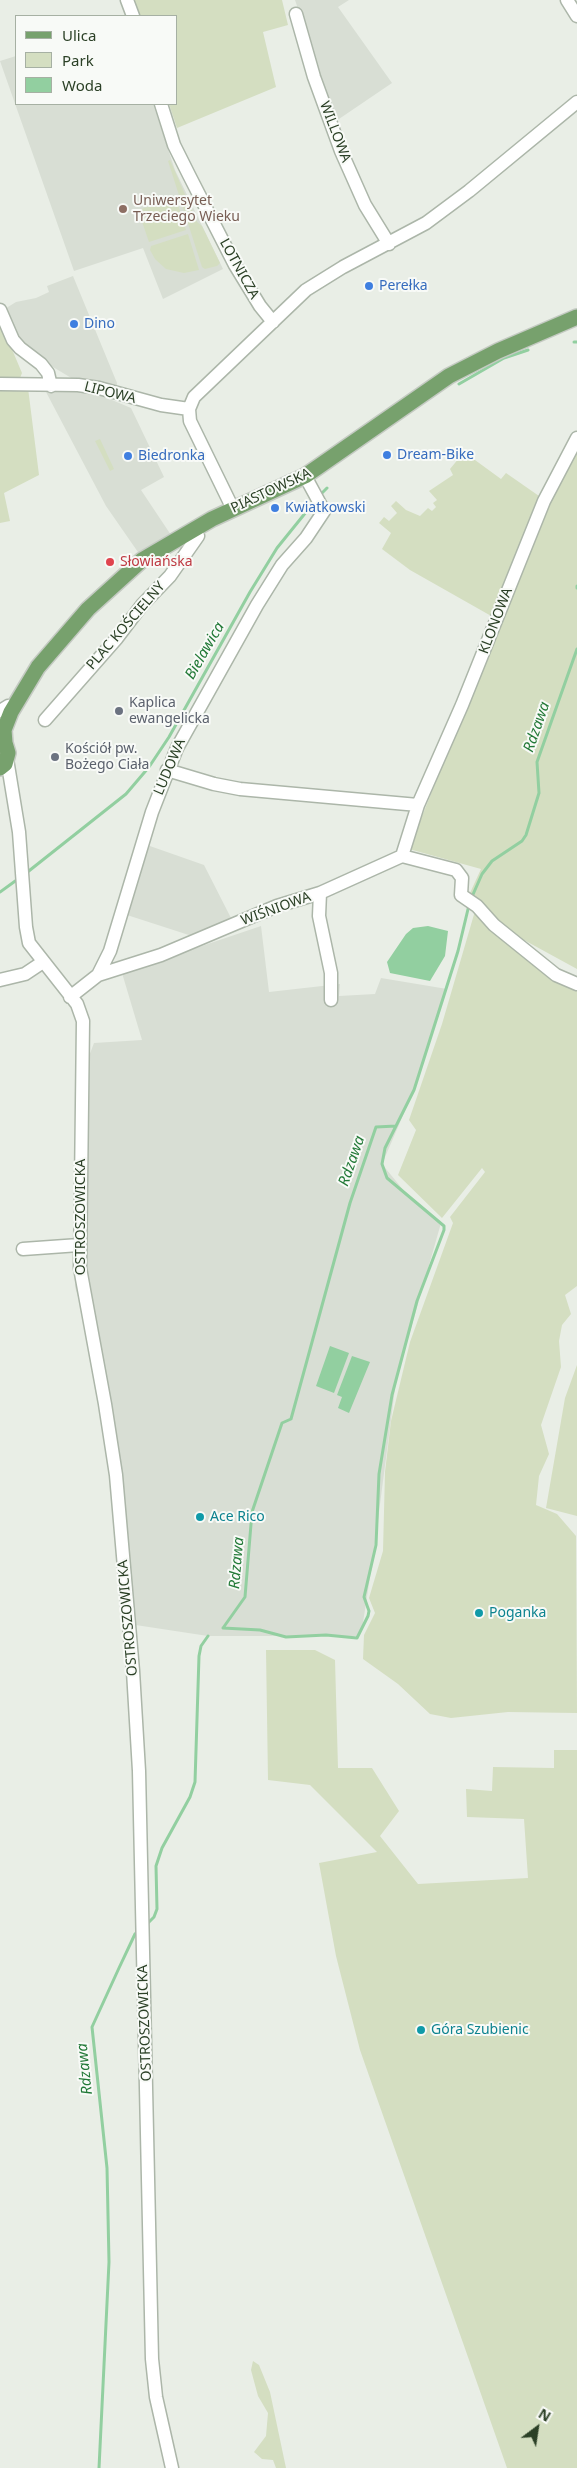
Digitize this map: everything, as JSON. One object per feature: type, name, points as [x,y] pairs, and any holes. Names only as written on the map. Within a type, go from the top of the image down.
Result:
[{"type":"main road","name":"PIASTOWSKA","points":[[3,712],[65,634],[102,595],[142,560],[195,528],[305,476],[449,376],[498,350],[577,317]]},
{"type":"main road","name":"PIASTOWSKA","points":[[4,763],[3,735],[6,724],[22,690]]},
{"type":"street","points":[[127,0],[133,15]]},
{"type":"street","points":[[567,0],[577,16]]},
{"type":"street","name":"WILLOWA","points":[[296,14],[314,77],[341,151],[365,205],[389,244]]},
{"type":"street","points":[[233,509],[190,422],[189,409],[199,392],[306,290],[343,267],[426,223],[469,191],[577,102]]},
{"type":"street","name":"LOTNICZA","points":[[161,105],[174,145],[234,265],[260,306],[273,322]]},
{"type":"street","points":[[0,310],[16,344],[41,364],[48,373],[52,386]]},
{"type":"street","name":"LIPOWA","points":[[0,384],[78,385],[99,388],[136,400],[189,409]]},
{"type":"street","name":"KLONOWA","points":[[402,856],[418,805],[466,697],[544,501],[577,438]]},
{"type":"street","name":"LUDOWA","points":[[98,975],[110,951],[152,812],[167,770],[189,724],[282,565],[306,538],[324,510],[305,476]]},
{"type":"street","name":"PLAC KOŚCIELNY","points":[[45,720],[117,638],[142,605],[170,576],[198,536],[195,528]]},
{"type":"street","name":"OSTROSZOWICKA","points":[[4,763],[11,789],[22,860],[29,943],[81,1012],[84,1043],[79,1245],[81,1285],[105,1404],[116,1475],[134,1686],[139,1771],[152,2359],[156,2397],[172,2468]]},
{"type":"street","points":[[167,770],[240,790],[418,805]]},
{"type":"street","points":[[0,777],[11,789]]},
{"type":"street","points":[[402,856],[456,870],[462,878],[460,891],[494,925],[556,975],[577,984]]},
{"type":"street","name":"WIŚNIOWA","points":[[70,997],[98,975],[136,965],[277,906],[320,892],[402,856]]},
{"type":"street","points":[[320,892],[320,916],[330,966],[331,1000]]},
{"type":"street","points":[[0,980],[26,974],[44,962]]},
{"type":"street","points":[[23,1249],[79,1245]]},
{"type":"shaded area","points":[[295,0],[349,0],[338,7],[392,83],[336,121]]},
{"type":"shaded area","name":"Uniwersytet Trzeciego Wieku","points":[[15,56],[15,104],[0,61]]},
{"type":"shaded area","name":"Uniwersytet Trzeciego Wieku","points":[[16,105],[153,105],[175,170],[223,269],[163,299],[143,248],[74,271]]},
{"type":"shaded area","points":[[73,276],[117,383],[117,389],[73,379],[23,349],[3,310],[16,302],[36,298],[49,292],[47,286]]},
{"type":"shaded area","points":[[76,391],[100,395],[131,408],[164,477],[141,490],[171,535],[140,555],[106,506],[46,392]]},
{"type":"shaded area","points":[[147,845],[204,865],[231,918],[195,937],[127,915]]},
{"type":"shaded area","points":[[261,926],[269,992],[340,984],[339,996],[375,994],[381,978],[447,989],[414,1090],[382,1164],[409,1197],[441,1223],[396,1381],[373,1558],[362,1629],[359,1636],[208,1636],[129,1624],[95,1353],[75,1287],[82,1162],[83,1072],[94,1043],[142,1040],[122,973]]},
{"type":"green space","points":[[133,0],[282,0],[288,25],[263,32],[276,87],[177,128],[169,105],[178,105],[178,15],[139,15]]},
{"type":"green space","points":[[170,160],[197,222],[202,226],[220,263],[217,266],[205,269],[202,267],[168,161]]},
{"type":"green space","points":[[176,198],[186,230],[149,242],[138,210]]},
{"type":"green space","points":[[188,234],[199,270],[184,273],[166,269],[155,259],[150,250],[151,246]]},
{"type":"green space","points":[[0,321],[22,373],[20,378],[0,380]]},
{"type":"green space","points":[[28,388],[39,475],[4,493],[10,521],[0,523],[0,389]]},
{"type":"green space","points":[[577,438],[577,969],[513,934],[484,905],[471,898],[470,893],[481,869],[409,849],[450,746],[446,744]]},
{"type":"green space","points":[[100,439],[114,469],[110,471],[95,441]]},
{"type":"green space","points":[[464,452],[501,479],[506,473],[539,496],[493,617],[410,570],[382,549],[391,533],[379,523],[384,517],[389,521],[397,513],[391,506],[396,501],[406,510],[420,516],[428,508],[432,511],[436,507],[433,503],[437,500],[429,491],[453,475],[450,469]]},
{"type":"green space","points":[[475,911],[577,983],[577,1286],[565,1295],[571,1314],[562,1325],[559,1341],[561,1367],[541,1425],[549,1454],[539,1476],[536,1505],[557,1514],[576,1536],[577,1713],[508,1712],[451,1718],[430,1714],[398,1684],[363,1659],[364,1635],[375,1613],[369,1598],[383,1551],[385,1472],[391,1421],[410,1342],[453,1223],[450,1217],[485,1172],[482,1168],[442,1218],[398,1175],[416,1130],[409,1120],[442,1024]]},
{"type":"green space","points":[[577,1365],[577,1516],[546,1508],[565,1398]]},
{"type":"green space","points":[[266,1650],[315,1650],[335,1660],[338,1768],[372,1768],[399,1811],[380,1836],[418,1884],[528,1878],[524,1819],[467,1817],[466,1789],[492,1791],[493,1767],[554,1768],[554,1750],[577,1750],[577,2468],[507,2468],[360,2050],[336,1956],[319,1863],[377,1852],[310,1785],[268,1780]]},
{"type":"green space","points":[[253,2361],[259,2365],[270,2392],[286,2468],[276,2468],[273,2460],[262,2459],[254,2452],[266,2436],[268,2413],[258,2396],[251,2370]]},
{"type":"water","points":[[428,926],[448,931],[445,956],[430,981],[390,973],[387,962],[406,934],[413,928]]},
{"type":"water","points":[[330,1346],[349,1353],[334,1393],[316,1386]]},
{"type":"water","points":[[352,1356],[370,1362],[349,1413],[338,1408],[342,1397],[337,1395]]},
{"type":"waterway","name":"Bielawica","points":[[459,384],[504,358],[528,350]]},
{"type":"waterway","name":"Bielawica","points":[[319,496],[327,488]]},
{"type":"waterway","name":"Bielawica","points":[[25,874],[126,794],[149,767],[169,737],[250,592],[277,548],[315,501]]},
{"type":"waterway","name":"Rdzawa","points":[[471,899],[482,874],[492,861],[522,841],[526,835],[539,793],[537,762],[577,649]]},
{"type":"waterway","name":"Bielawica","points":[[0,892],[18,879]]},
{"type":"waterway","points":[[223,1628],[260,1630],[286,1637],[326,1635],[357,1638],[368,1616],[369,1611],[364,1597],[376,1545],[379,1474],[392,1395],[417,1301],[444,1230],[444,1226],[387,1178],[382,1164],[385,1148],[414,1090],[458,951],[469,905]]},
{"type":"waterway","name":"Rdzawa","points":[[223,1628],[245,1597],[252,1512],[282,1423],[291,1419],[350,1203],[376,1127],[396,1126]]},
{"type":"waterway","name":"Rdzawa","points":[[145,1926],[154,1917],[157,1909],[156,1866],[162,1848],[190,1797],[195,1782],[199,1656],[201,1646],[208,1636]]},
{"type":"waterway","name":"Rdzawa","points":[[99,2468],[109,2262],[107,2168],[92,2027],[135,1934],[139,1931]]},
{"type":"place","name":"Uniwersytet Trzeciego Wieku","points":[[123,209]]},
{"type":"place","name":"Perełka","points":[[369,286]]},
{"type":"place","name":"Dino","points":[[74,324]]},
{"type":"place","name":"Dream-Bike","points":[[387,455]]},
{"type":"place","name":"Biedronka","points":[[128,456]]},
{"type":"place","name":"Kwiatkowski","points":[[275,508]]},
{"type":"place","name":"Słowiańska","points":[[110,562]]},
{"type":"place","name":"Kaplica ewangelicka","points":[[119,711]]},
{"type":"place","name":"Kościół pw. Bożego Ciała","points":[[55,757]]},
{"type":"place","name":"Ace Rico","points":[[200,1517]]},
{"type":"place","name":"Poganka","points":[[479,1613]]},
{"type":"place","name":"Góra Szubienic","points":[[421,2030]]}]
